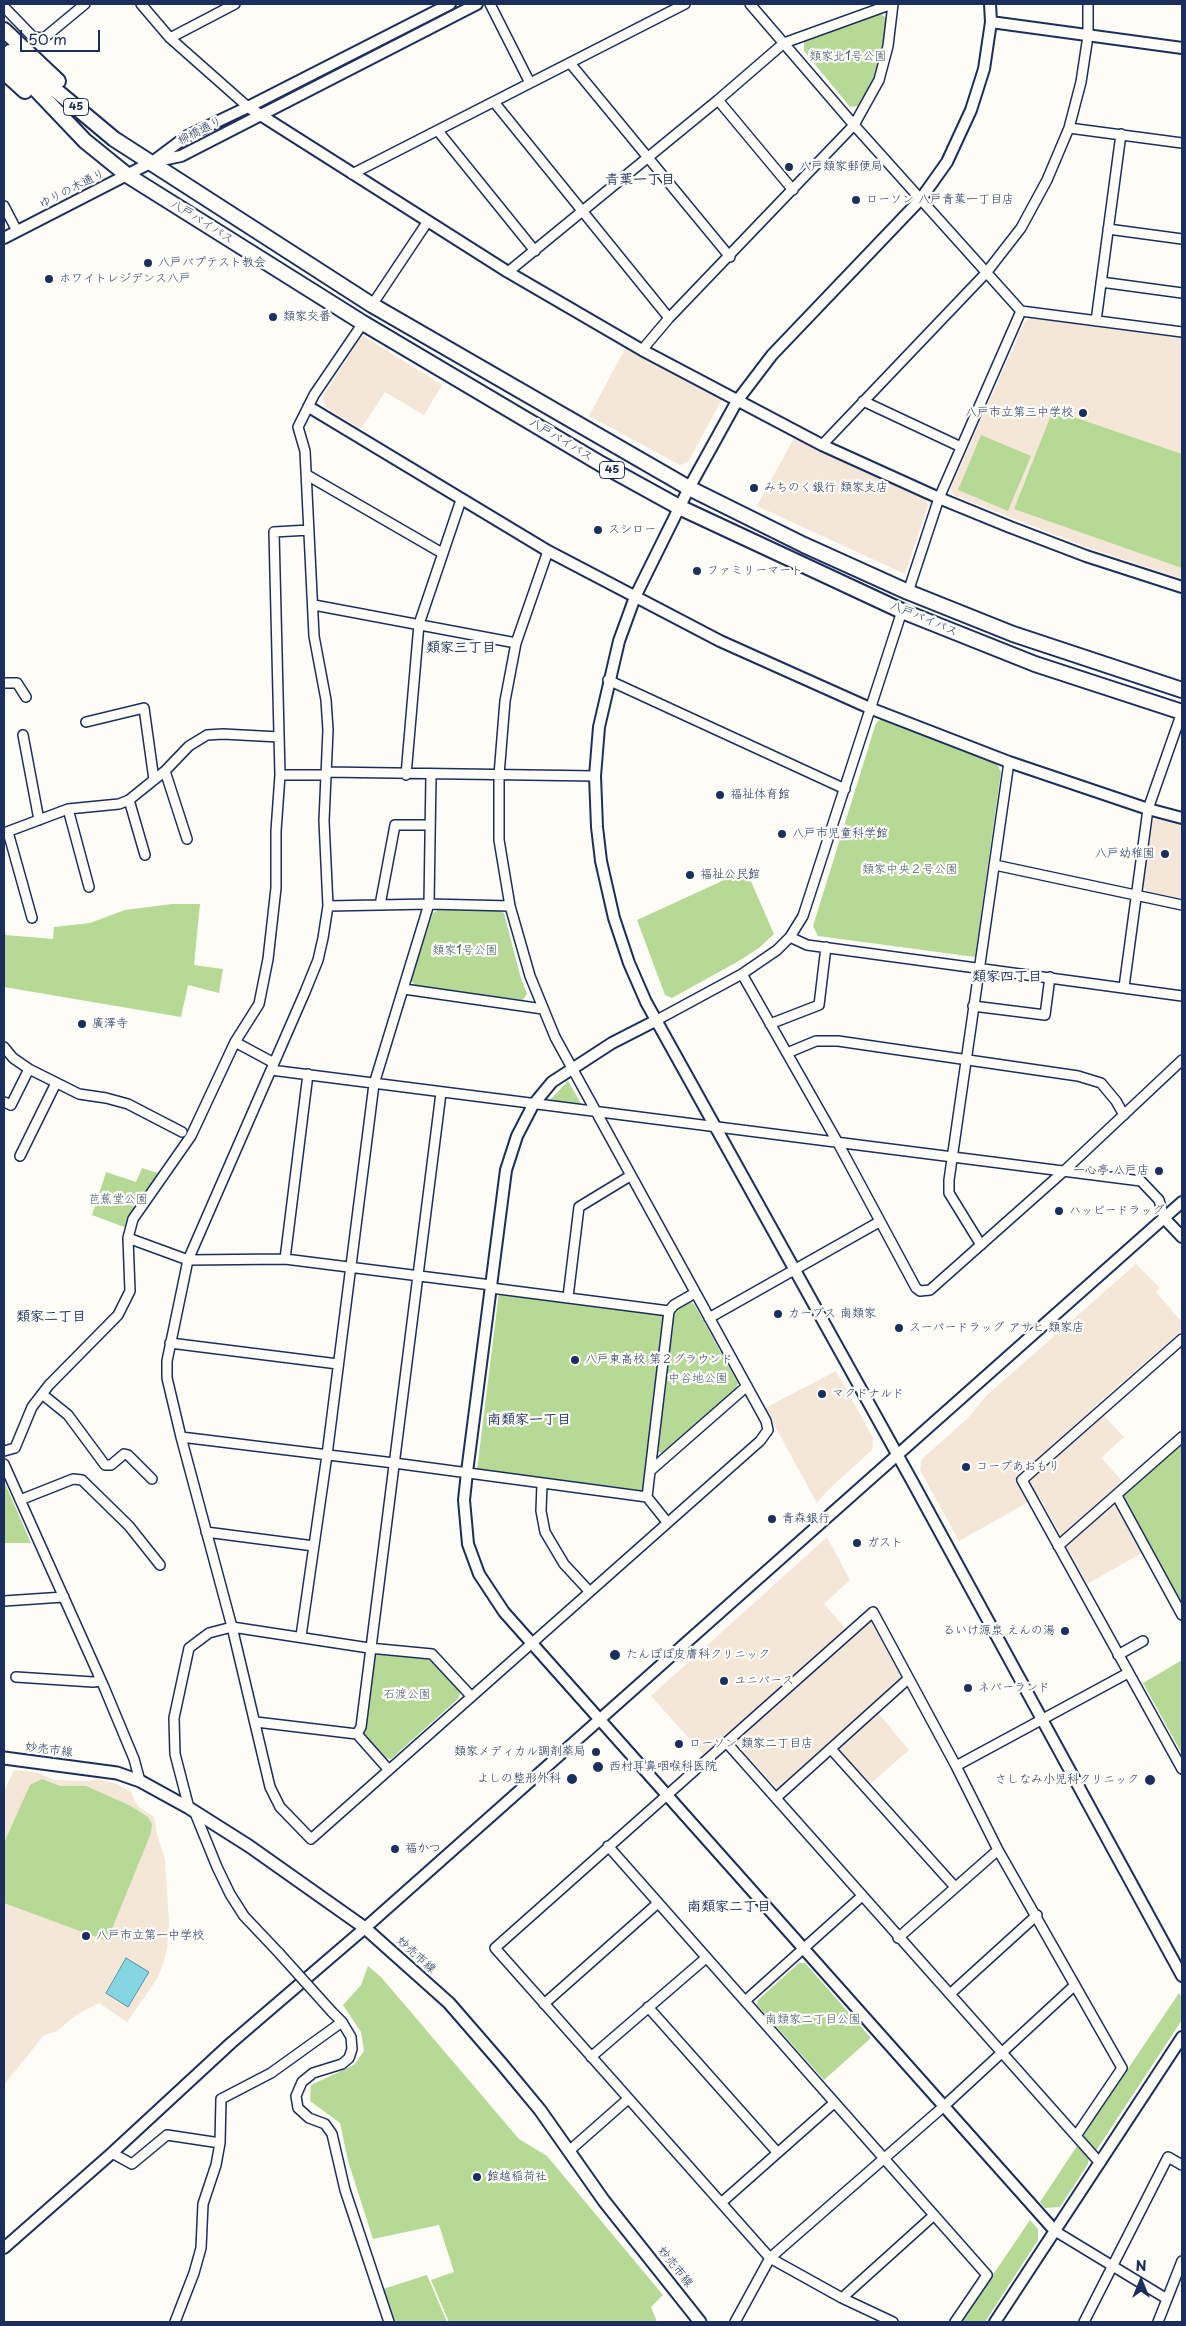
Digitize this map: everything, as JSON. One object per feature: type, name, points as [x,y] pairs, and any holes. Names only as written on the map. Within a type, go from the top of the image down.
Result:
[{"type":"highway","points":[[4,30],[69,90],[152,162]]},
{"type":"highway","name":"八戸バイパス","points":[[4,47],[114,139],[372,305],[689,488],[804,546],[908,592],[1013,634],[1182,690]]},
{"type":"highway","name":"八戸バイパス","points":[[4,56],[85,141],[127,175],[363,323],[601,464],[680,507],[902,611],[1035,664],[1182,712]]},
{"type":"highway","points":[[4,72],[85,141]]},
{"type":"main road","name":"妙売市線","points":[[4,1758],[117,1773],[140,1781],[249,1846],[365,1928],[449,2003],[540,2110],[604,2201],[700,2322]]},
{"type":"street","points":[[4,7],[33,37],[44,38],[85,4]]},
{"type":"street","points":[[140,4],[170,38],[248,108],[508,272],[642,350],[822,445],[939,498],[1086,556],[1182,587]]},
{"type":"street","points":[[170,38],[235,4]]},
{"type":"street","name":"柳橋通り","points":[[152,162],[187,136],[248,108],[450,4]]},
{"type":"street","name":"柳橋通り","points":[[152,162],[180,156],[478,4]]},
{"type":"street","points":[[490,4],[530,83]]},
{"type":"street","points":[[352,174],[685,4]]},
{"type":"street","points":[[750,4],[854,126],[1021,311],[1182,332]]},
{"type":"street","points":[[508,272],[718,100],[784,43],[892,4],[888,46],[879,80],[854,126],[730,257],[669,318],[642,350]]},
{"type":"street","points":[[990,4],[990,22],[984,69],[971,110],[946,162],[920,200],[772,354],[737,401],[689,488],[635,597],[619,641],[608,680],[599,727],[595,776],[601,861],[614,918],[629,963],[646,1002],[1182,1976]]},
{"type":"street","points":[[822,445],[986,273],[1021,228],[1047,180],[1069,128],[1081,82],[1088,36],[1088,4]]},
{"type":"street","points":[[990,22],[1182,48]]},
{"type":"street","points":[[570,63],[730,257]]},
{"type":"street","points":[[718,100],[793,190]]},
{"type":"street","points":[[494,102],[669,318]]},
{"type":"street","points":[[1069,128],[1182,142]]},
{"type":"street","points":[[438,131],[535,251]]},
{"type":"street","points":[[1096,321],[1121,134]]},
{"type":"street","name":"ゆりの木通り","points":[[4,238],[152,162]]},
{"type":"street","points":[[4,206],[17,231]]},
{"type":"street","points":[[372,305],[428,221]]},
{"type":"street","points":[[1108,229],[1182,238]]},
{"type":"street","points":[[1101,282],[1182,293]]},
{"type":"street","points":[[908,592],[939,498],[1021,311]]},
{"type":"street","points":[[363,323],[298,427],[305,451],[307,476],[314,636],[326,700],[328,730],[324,821],[328,906],[318,960],[188,1260],[167,1361],[167,1378],[181,1437],[232,1627],[270,1786],[280,1807],[311,1838],[760,1440],[768,1430],[766,1421],[571,1068],[543,1009],[530,976],[510,906],[499,840],[499,775],[505,701],[516,643],[548,551]]},
{"type":"street","points":[[863,401],[962,446]]},
{"type":"street","points":[[309,407],[548,551],[720,641],[872,709],[1009,762],[1148,809],[1182,818]]},
{"type":"street","points":[[307,476],[442,553]]},
{"type":"street","points":[[406,774],[419,624],[461,500]]},
{"type":"street","points":[[4,1451],[15,1448],[32,1407],[42,1394],[118,1315],[130,1291],[128,1238],[133,1218],[191,1136],[234,1042],[259,1004],[268,959],[276,888],[276,831],[280,775],[278,632],[274,532],[309,530]]},
{"type":"street","points":[[314,605],[516,643]]},
{"type":"street","points":[[902,611],[872,709],[803,916],[790,937],[777,950],[742,974],[571,1068],[552,1082],[533,1105],[517,1136],[506,1170],[467,1472],[464,1500],[465,1525],[468,1544],[478,1574],[504,1612],[533,1642],[804,1948],[942,2107],[1055,2231],[1167,2300]]},
{"type":"street","points":[[608,680],[846,789]]},
{"type":"street","points":[[4,683],[17,683],[26,698]]},
{"type":"street","points":[[86,722],[144,708],[154,780]]},
{"type":"street","points":[[1124,987],[1148,809],[1182,712]]},
{"type":"street","points":[[23,735],[39,820]]},
{"type":"street","points":[[32,918],[6,833],[68,809],[119,804],[129,800],[165,771],[189,746],[206,735],[279,737]]},
{"type":"street","points":[[981,1245],[949,1193],[965,1059],[1009,762]]},
{"type":"street","points":[[165,771],[187,839]]},
{"type":"street","points":[[280,775],[595,776]]},
{"type":"street","points":[[301,1636],[327,1455],[374,1084],[429,904],[431,775]]},
{"type":"street","points":[[129,800],[145,855]]},
{"type":"street","points":[[68,809],[89,887]]},
{"type":"street","points":[[380,905],[395,825],[430,825]]},
{"type":"street","points":[[995,865],[1182,905]]},
{"type":"street","points":[[328,906],[429,904],[510,906]]},
{"type":"street","points":[[790,937],[806,945],[1182,996]]},
{"type":"street","points":[[770,1024],[819,1005],[826,947]]},
{"type":"street","points":[[742,974],[838,1143],[916,1288],[920,1291],[930,1290],[1064,1171],[1182,1060]]},
{"type":"street","points":[[973,1006],[1045,1015],[1050,978]]},
{"type":"street","points":[[404,990],[543,1009]]},
{"type":"street","points":[[787,1053],[816,1041],[838,1041],[1078,1076],[1101,1084],[1116,1101],[1124,1115]]},
{"type":"street","points":[[234,1042],[273,1067],[308,1074],[533,1105],[1141,1181],[1159,1200],[1164,1218],[1182,1237]]},
{"type":"street","points":[[4,1047],[13,1058],[29,1069],[79,1094],[128,1104],[182,1132]]},
{"type":"street","points":[[4,1102],[12,1105],[29,1069]]},
{"type":"street","points":[[285,1259],[308,1074]]},
{"type":"street","points":[[20,1156],[56,1083]]},
{"type":"street","points":[[357,1734],[360,1727],[441,1093]]},
{"type":"street","points":[[568,1297],[580,1206],[630,1176]]},
{"type":"street","points":[[4,2248],[112,2153],[231,2043],[365,1928],[1182,1202]]},
{"type":"street","points":[[709,1318],[879,1222]]},
{"type":"street","points":[[128,1238],[188,1260],[285,1259],[669,1311]]},
{"type":"street","points":[[647,1497],[669,1311],[674,1305],[695,1293]]},
{"type":"street","points":[[1182,1339],[1022,1480],[1182,1769]]},
{"type":"street","points":[[170,1343],[338,1364]]},
{"type":"street","points":[[650,1471],[746,1386]]},
{"type":"street","points":[[42,1394],[68,1415],[105,1465],[110,1465],[124,1454],[128,1455],[152,1479]]},
{"type":"street","points":[[181,1437],[467,1472],[542,1484],[647,1497],[667,1522]]},
{"type":"street","points":[[1058,1546],[1182,1437]]},
{"type":"street","points":[[4,1464],[101,1681],[134,1759],[140,1781]]},
{"type":"street","points":[[20,1500],[78,1478],[129,1526],[160,1565]]},
{"type":"street","points":[[542,1484],[541,1511],[545,1532],[564,1564],[589,1591]]},
{"type":"street","points":[[1117,1496],[1182,1615]]},
{"type":"street","points":[[206,1532],[314,1546]]},
{"type":"street","points":[[4,1601],[64,1598]]},
{"type":"street","points":[[893,2322],[842,2298],[770,2258],[495,1948],[873,1612],[956,1766],[998,1850],[1037,1915],[1122,2068],[1076,2136]]},
{"type":"street","points":[[389,2322],[345,2190],[332,2134],[325,2124],[309,2118],[298,2108],[296,2096],[302,2082],[313,2073],[342,2064],[349,2058],[352,2049],[351,2037],[342,2022],[244,1916],[230,1894],[192,1811],[175,1754],[174,1718],[189,1648],[209,1634],[232,1627],[301,1636],[369,1648],[432,1654],[471,1696]]},
{"type":"street","points":[[1118,1655],[1143,1641]]},
{"type":"street","points":[[956,1766],[1128,1673]]},
{"type":"street","points":[[16,1677],[101,1681]]},
{"type":"street","points":[[776,1797],[832,1749],[908,1679]]},
{"type":"street","points":[[256,1722],[357,1734],[388,1769]]},
{"type":"street","points":[[726,1742],[898,1938],[1100,2163]]},
{"type":"street","points":[[832,1749],[955,1887]]},
{"type":"street","points":[[608,1846],[987,2275],[955,2322]]},
{"type":"street","points":[[898,1938],[998,1850]]},
{"type":"street","points":[[745,2002],[862,1896]]},
{"type":"street","points":[[544,2004],[658,1903]]},
{"type":"street","points":[[950,1994],[1037,1915]]},
{"type":"street","points":[[591,2057],[706,1958]]},
{"type":"street","points":[[735,2322],[770,2258],[942,2107],[1075,1985]]},
{"type":"street","points":[[648,2008],[777,2152]]},
{"type":"street","points":[[175,2322],[194,2273],[201,2248],[203,2204],[216,2166],[220,2143],[221,2099],[271,2073],[342,2022]]},
{"type":"street","points":[[995,2322],[1182,2037]]},
{"type":"street","points":[[569,2151],[628,2099]]},
{"type":"street","points":[[721,2203],[834,2103]]},
{"type":"street","points":[[112,2153],[132,2164],[167,2135],[220,2143]]},
{"type":"street","points":[[1084,2322],[1168,2157],[1182,2165]]},
{"type":"street","points":[[842,2298],[933,2216]]},
{"type":"street","points":[[1158,2322],[1182,2260]]},
{"type":"shaded area","name":"八戸市立第三中学校","points":[[1030,318],[1182,338],[1182,579],[1089,548],[953,495],[951,487],[1024,323]]},
{"type":"shaded area","points":[[362,335],[442,385],[424,415],[385,392],[361,429],[325,407],[323,396]]},
{"type":"shaded area","points":[[625,349],[722,399],[688,462],[680,465],[589,416]]},
{"type":"shaded area","points":[[794,438],[926,499],[928,506],[905,574],[757,506]]},
{"type":"shaded area","name":"八戸幼稚園","points":[[1160,817],[1182,823],[1182,899],[1148,892],[1142,885],[1152,820]]},
{"type":"shaded area","points":[[1136,1264],[1160,1288],[1156,1292],[1182,1322],[1182,1330],[1095,1406],[1124,1437],[1101,1458],[1124,1483],[1111,1495],[1144,1552],[1087,1584],[1039,1496],[959,1541],[920,1470],[922,1459],[968,1418],[986,1396]]},
{"type":"shaded area","points":[[836,1371],[873,1438],[872,1450],[826,1492],[817,1503],[765,1408]]},
{"type":"shaded area","points":[[827,1537],[850,1580],[824,1604],[853,1637],[871,1621],[903,1681],[873,1707],[909,1750],[870,1784],[832,1743],[778,1790],[727,1733],[703,1754],[651,1696]]},
{"type":"shaded area","name":"八戸市立第一中学校","points":[[14,1770],[39,1773],[54,1780],[88,1781],[98,1779],[117,1784],[132,1793],[139,1807],[154,1817],[165,1860],[169,1922],[167,1949],[157,1979],[127,2022],[99,2003],[76,2015],[57,2031],[44,2035],[4,2085],[4,1792]]},
{"type":"green space","name":"類家北1号公園","points":[[880,13],[887,19],[881,52],[873,80],[859,106],[850,107],[804,51],[804,42]]},
{"type":"green space","points":[[1053,410],[1182,454],[1182,568],[1014,509]]},
{"type":"green space","points":[[981,435],[1031,456],[1008,511],[958,490]]},
{"type":"green space","name":"類家中央２号公園","points":[[882,718],[997,764],[1001,772],[975,957],[818,936],[813,926],[876,723]]},
{"type":"green space","points":[[746,870],[774,934],[759,948],[737,962],[672,998],[665,995],[637,920]]},
{"type":"green space","points":[[172,904],[200,904],[194,965],[223,969],[219,993],[188,985],[181,1017],[4,987],[4,928],[6,935],[53,939],[54,927],[90,923],[125,910]]},
{"type":"green space","name":"類家1号公園","points":[[438,910],[499,910],[504,913],[520,975],[527,994],[523,1000],[416,987],[411,980],[433,913]]},
{"type":"green space","points":[[568,1081],[582,1105],[549,1101]]},
{"type":"green space","name":"芭蕉堂公園","points":[[142,1168],[161,1174],[127,1228],[92,1215],[106,1172],[136,1182]]},
{"type":"green space","name":"八戸東高校 第２グラウンド","points":[[499,1292],[665,1315],[643,1492],[477,1470]]},
{"type":"green space","name":"中谷地公園","points":[[690,1302],[694,1304],[738,1383],[736,1389],[662,1453],[656,1451],[674,1313],[676,1309]]},
{"type":"green space","points":[[1182,1442],[1182,1605],[1124,1499],[1124,1494]]},
{"type":"green space","points":[[4,1481],[31,1543],[4,1543]]},
{"type":"green space","name":"石渡公園","points":[[376,1654],[429,1659],[460,1692],[459,1698],[391,1759],[385,1758],[364,1734],[372,1658]]},
{"type":"green space","points":[[1182,1660],[1182,1754],[1143,1683]]},
{"type":"green space","points":[[42,1779],[60,1786],[86,1786],[129,1805],[148,1817],[152,1824],[151,1833],[107,1941],[4,1903],[4,1843],[30,1785]]},
{"type":"green space","name":"南類家二丁目公園","points":[[799,1963],[805,1963],[871,2038],[824,2080],[757,2005],[758,2000]]},
{"type":"green space","points":[[368,1966],[381,1977],[519,2139],[547,2156],[663,2295],[651,2307],[657,2322],[449,2322],[431,2280],[454,2272],[439,2225],[373,2239],[348,2161],[340,2123],[310,2101],[311,2085],[354,2065],[364,2051],[361,2032],[343,2005],[361,1985]]},
{"type":"green space","points":[[1179,1993],[1182,1998],[1182,2020],[1096,2151],[1084,2138],[1084,2134]]},
{"type":"green space","points":[[1077,2146],[1089,2158],[1088,2164],[1060,2207],[1045,2208],[1040,2202]]},
{"type":"green space","points":[[1030,2220],[1038,2229],[1038,2240],[985,2322],[961,2322]]},
{"type":"green space","points":[[427,2275],[447,2322],[393,2322],[383,2289]]},
{"type":"water","points":[[126,1958],[149,1972],[128,2007],[106,1993]]},
{"type":"place","name":"八戸類家郵便局","points":[[789,167]]},
{"type":"place","name":"ローソン 八戸青葉一丁目店","points":[[856,200]]},
{"type":"place","name":"八戸バプテスト教会","points":[[148,263]]},
{"type":"place","name":"ホワイトレジデンス八戸","points":[[49,279]]},
{"type":"place","name":"類家交番","points":[[273,317]]},
{"type":"place","name":"八戸市立第三中学校","points":[[1083,413]]},
{"type":"place","name":"みちのく銀行 類家支店","points":[[754,488]]},
{"type":"place","name":"スシロー","points":[[598,530]]},
{"type":"place","name":"ファミリーマート","points":[[697,571]]},
{"type":"place","name":"福祉体育館","points":[[720,795]]},
{"type":"place","name":"八戸市児童科学館","points":[[782,834]]},
{"type":"place","name":"八戸幼稚園","points":[[1165,854]]},
{"type":"place","name":"福祉公民館","points":[[690,875]]},
{"type":"place","name":"廣澤寺","points":[[82,1024]]},
{"type":"place","name":"一心亭 八戸店","points":[[1159,1171]]},
{"type":"place","name":"ハッピードラッグ","points":[[1059,1211]]},
{"type":"place","name":"カーブス 南類家","points":[[778,1314]]},
{"type":"place","name":"スーパードラッグ アサヒ 類家店","points":[[899,1328]]},
{"type":"place","name":"八戸東高校 第２グラウンド","points":[[575,1360]]},
{"type":"place","name":"マクドナルド","points":[[822,1394]]},
{"type":"place","name":"コープあおもり","points":[[966,1467]]},
{"type":"place","name":"青森銀行","points":[[772,1519]]},
{"type":"place","name":"ガスト","points":[[857,1543]]},
{"type":"place","name":"るいけ源泉 えんの湯","points":[[1065,1631]]},
{"type":"place","name":"たんぽぽ皮膚科クリニック","points":[[615,1655]]},
{"type":"place","name":"ユニバース","points":[[724,1681]]},
{"type":"place","name":"ネバーランド","points":[[968,1688]]},
{"type":"place","name":"ローソン 類家二丁目店","points":[[679,1744]]},
{"type":"place","name":"類家メディカル調剤薬局","points":[[596,1752]]},
{"type":"place","name":"西村耳鼻咽喉科医院","points":[[598,1767]]},
{"type":"place","name":"よしの整形外科","points":[[572,1779]]},
{"type":"place","name":"さしなみ小児科クリニック","points":[[1150,1780]]},
{"type":"place","name":"福かつ","points":[[395,1849]]},
{"type":"place","name":"八戸市立第一中学校","points":[[86,1936]]},
{"type":"place","name":"館越稲荷社","points":[[477,2177]]},
{"type":"district","name":"青葉一丁目","points":[[640,180]]},
{"type":"district","name":"類家三丁目","points":[[461,648]]},
{"type":"district","name":"類家四丁目","points":[[1007,977]]},
{"type":"district","name":"類家二丁目","points":[[51,1317]]},
{"type":"district","name":"南類家一丁目","points":[[529,1420]]},
{"type":"district","name":"南類家二丁目","points":[[729,1907]]}]
